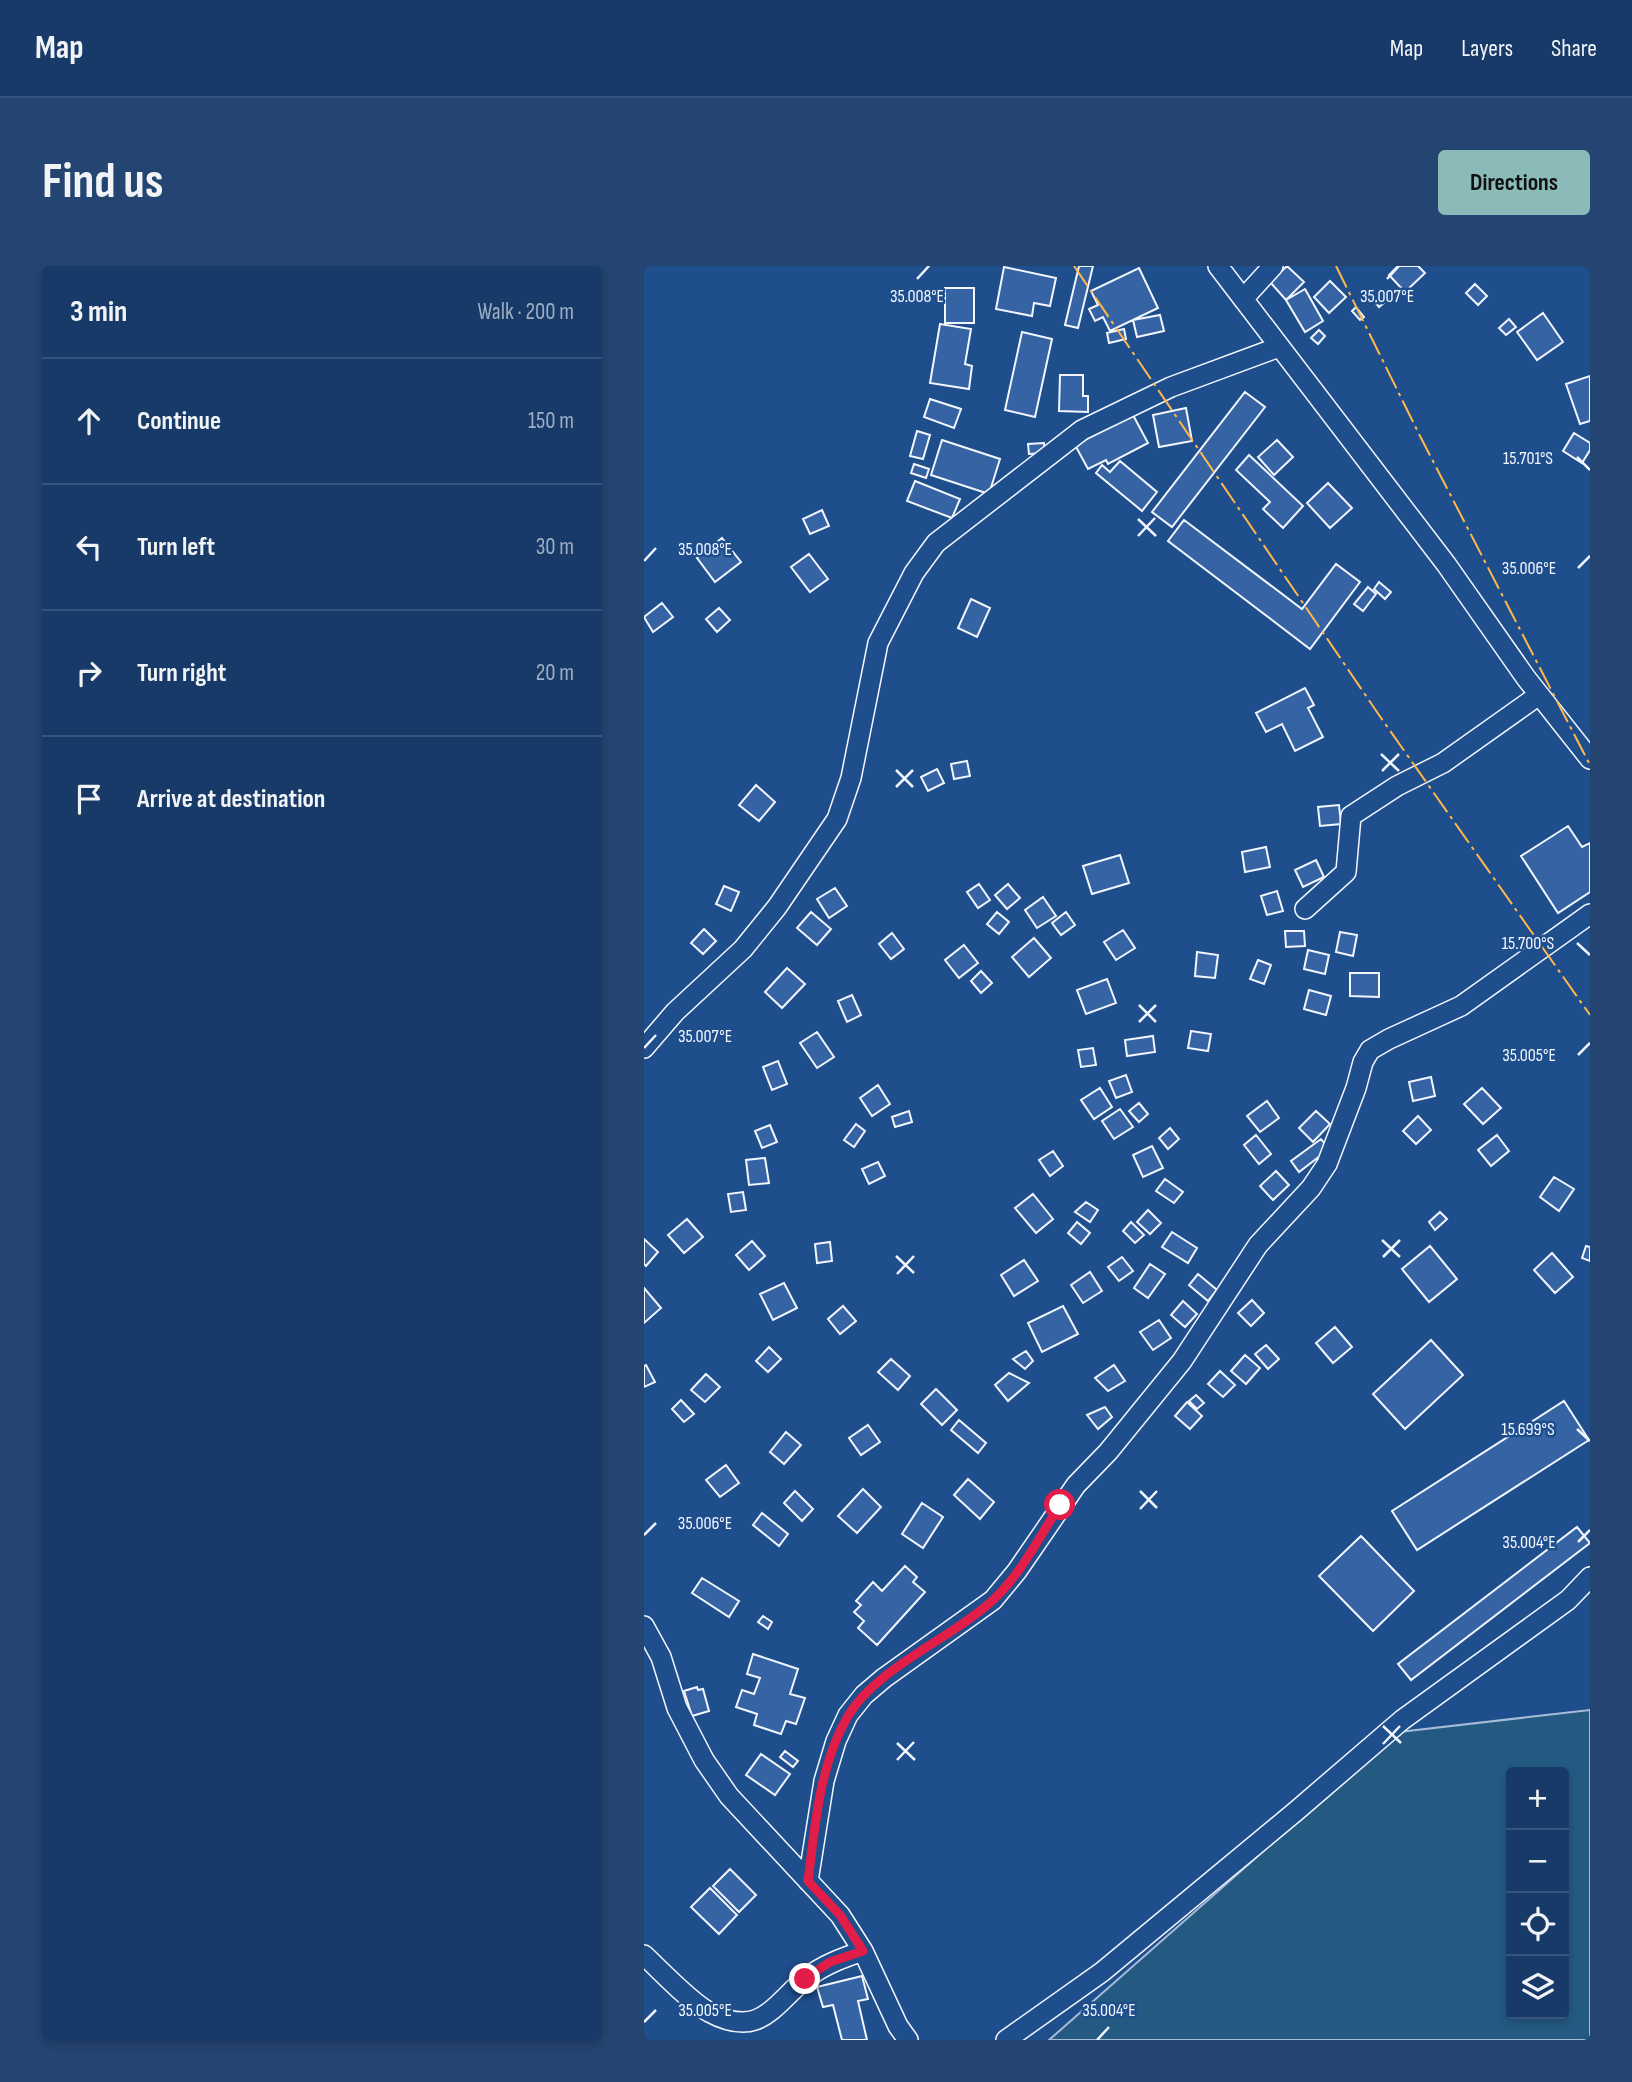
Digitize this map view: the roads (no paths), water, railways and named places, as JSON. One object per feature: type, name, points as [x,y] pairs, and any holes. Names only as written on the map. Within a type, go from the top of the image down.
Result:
[{"type":"street","points":[[1217,266],[1446,565],[1539,695],[1590,759]]},
{"type":"street","points":[[1243,299],[1273,266]]},
{"type":"street","points":[[644,1048],[675,1012],[751,939],[777,908],[837,819],[851,778],[878,642],[914,573],[936,543],[1082,429],[1171,387],[1279,347]]},
{"type":"street","points":[[1305,909],[1346,872],[1350,816],[1397,786],[1443,763],[1539,695]]},
{"type":"street","points":[[808,1881],[824,1781],[836,1741],[848,1715],[864,1695],[884,1678],[993,1600],[1017,1571],[1076,1485],[1108,1452],[1182,1361],[1258,1245],[1311,1188],[1326,1164],[1356,1088],[1363,1062],[1370,1050],[1461,1006],[1590,914]]},
{"type":"street","points":[[1006,2040],[1102,1972],[1402,1720],[1568,1600],[1590,1577]]},
{"type":"street","points":[[644,1626],[661,1657],[677,1708],[704,1760],[729,1796],[840,1915],[863,1951],[898,2026],[908,2040]]},
{"type":"street","points":[[644,1955],[708,2012],[731,2020],[752,2021],[773,2011],[805,1979],[830,1962],[863,1951]]}]
